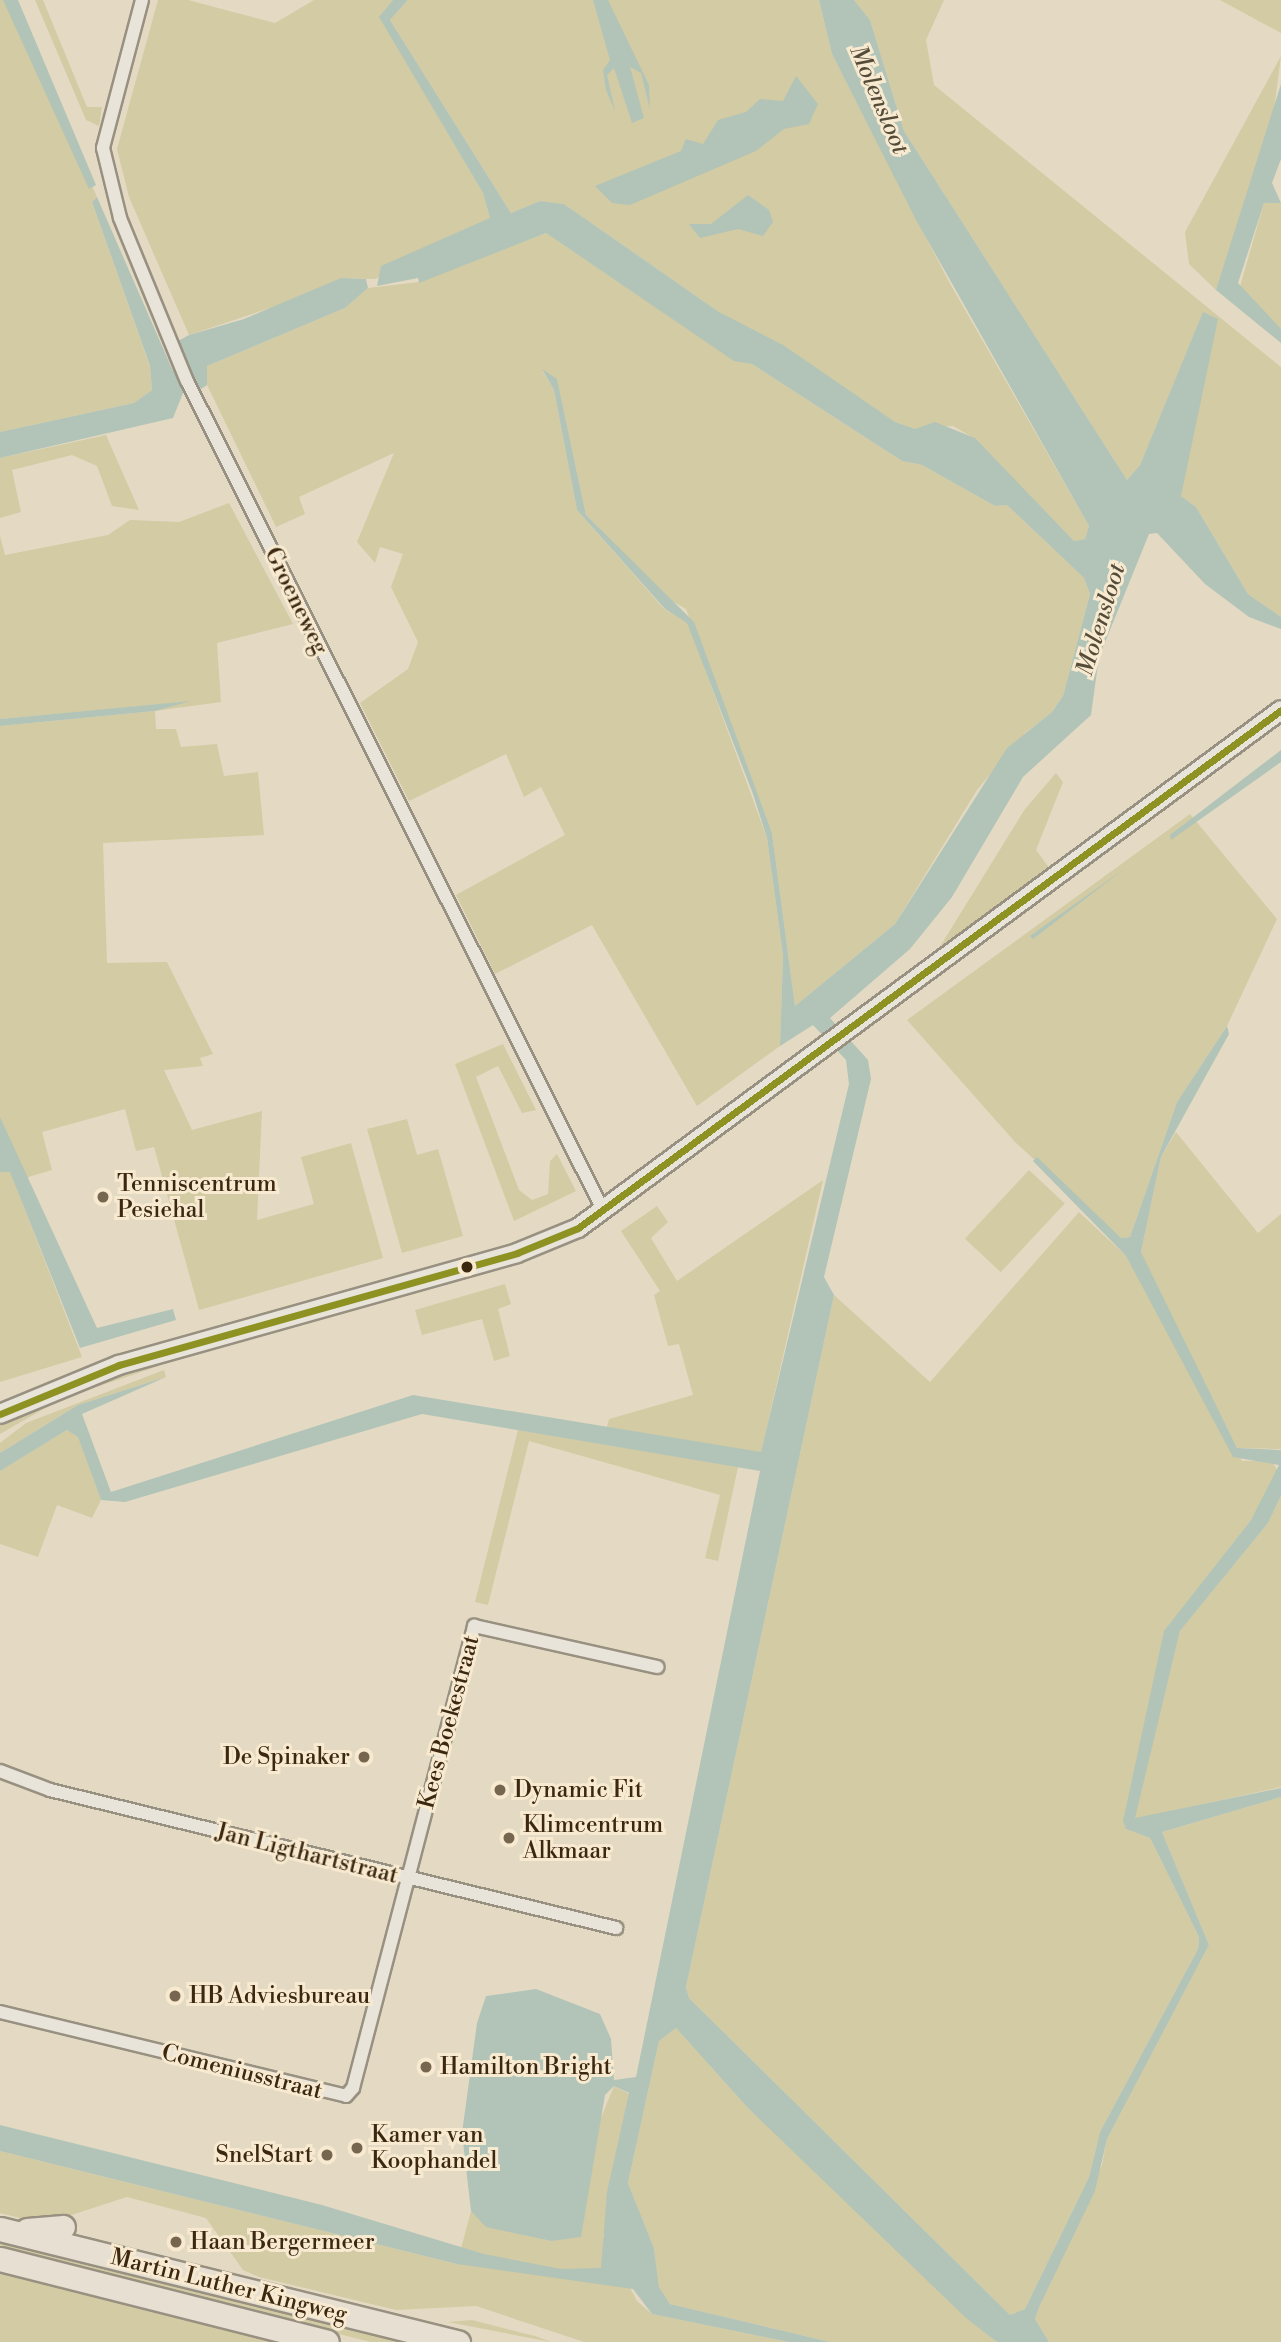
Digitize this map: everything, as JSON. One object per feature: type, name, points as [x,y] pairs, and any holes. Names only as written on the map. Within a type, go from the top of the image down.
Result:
[{"type":"highway","points":[[5,2230],[63,2227]]},
{"type":"highway","name":"Martin Luther Kingweg","points":[[5,2230],[458,2342]]},
{"type":"highway","name":"Martin Luther Kingweg","points":[[0,2259],[327,2342]]},
{"type":"highway","points":[[232,2272],[279,2299]]},
{"type":"main road","points":[[0,1414],[144,1357],[531,1249],[604,1212],[1281,710]]},
{"type":"street","name":"Groeneweg","points":[[142,0],[107,123],[103,163],[179,364],[604,1212]]},
{"type":"street","name":"Kees Boekestraat","points":[[407,1880],[474,1626],[657,1667]]},
{"type":"street","name":"Jan Ligthartstraat","points":[[1,1774],[407,1880],[616,1928]]},
{"type":"street","name":"Comeniusstraat","points":[[0,2012],[345,2096],[353,2088],[407,1880]]},
{"type":"shaded area","points":[[0,0],[9,0],[97,197],[92,202],[150,367],[152,390],[134,403],[0,432]]},
{"type":"shaded area","points":[[35,0],[43,0],[87,107],[102,107],[99,126],[86,120]]},
{"type":"shaded area","points":[[158,0],[188,0],[275,23],[314,0],[393,0],[380,17],[483,193],[490,218],[375,279],[341,278],[306,296],[189,335],[129,197],[117,149]]},
{"type":"shaded area","points":[[408,0],[819,0],[832,54],[948,280],[1089,526],[1085,539],[1074,541],[974,438],[953,426],[914,429],[895,422],[719,312],[564,204],[540,201],[511,213],[390,20]]},
{"type":"shaded area","points":[[854,0],[944,0],[926,40],[934,85],[1281,367],[1281,617],[1248,594],[1196,507],[1181,496],[1203,313],[1140,465],[1127,480],[904,131],[870,20]]},
{"type":"shaded area","points":[[1220,0],[1281,0],[1281,33]]},
{"type":"shaded area","points":[[1281,56],[1271,132],[1216,290],[1189,264],[1185,232]]},
{"type":"shaded area","points":[[1264,203],[1281,203],[1281,329],[1239,290]]},
{"type":"shaded area","points":[[546,233],[734,360],[752,364],[902,461],[922,465],[995,506],[1007,505],[1084,578],[1090,594],[1063,696],[1052,712],[1025,733],[977,790],[895,924],[795,1006],[772,833],[686,609],[663,596],[586,515],[557,380],[542,370],[554,390],[577,510],[664,609],[688,623],[767,838],[783,955],[780,1046],[697,1106],[592,925],[495,974],[456,895],[565,835],[541,787],[524,797],[506,754],[409,801],[360,703],[408,669],[418,642],[391,587],[403,554],[380,547],[375,563],[357,542],[394,453],[299,497],[305,514],[276,527],[207,385],[207,366],[345,308],[368,288],[419,282]]},
{"type":"shaded area","points":[[106,435],[139,510],[112,506],[97,466],[72,455],[12,470],[21,512],[0,518],[0,458]]},
{"type":"shaded area","points":[[229,503],[293,624],[217,643],[221,702],[155,711],[185,702],[0,719],[0,536],[5,555],[108,535],[130,520],[179,522]]},
{"type":"shaded area","points":[[155,711],[156,729],[176,729],[181,747],[217,744],[224,776],[258,772],[264,835],[103,843],[107,963],[167,962],[213,1054],[200,1058],[203,1066],[164,1070],[192,1130],[262,1111],[257,1220],[314,1204],[301,1157],[351,1143],[383,1258],[199,1310],[154,1147],[136,1151],[125,1109],[42,1132],[52,1170],[25,1178],[0,1117],[0,726]]},
{"type":"shaded area","points":[[1056,773],[1063,782],[1036,850],[1050,869],[936,953],[1025,809]]},
{"type":"shaded area","points":[[1190,814],[1277,919],[1227,1026],[1177,1102],[1130,1237],[1121,1238],[1015,1142],[907,1020]]},
{"type":"shaded area","points":[[503,1044],[536,1110],[522,1113],[498,1066],[476,1077],[519,1190],[532,1200],[548,1194],[550,1161],[557,1154],[576,1191],[514,1221],[455,1064]]},
{"type":"shaded area","points":[[407,1119],[417,1155],[438,1149],[463,1236],[402,1253],[367,1129]]},
{"type":"shaded area","points":[[1176,1132],[1258,1233],[1281,1214],[1281,1449],[1237,1448],[1141,1252],[1161,1157]]},
{"type":"shaded area","points":[[1029,1170],[1065,1203],[1001,1272],[965,1239]]},
{"type":"shaded area","points":[[10,1171],[82,1357],[0,1382],[0,1172]]},
{"type":"shaded area","points":[[823,1180],[761,1453],[607,1427],[609,1419],[693,1395],[679,1344],[668,1346],[654,1295],[660,1291],[621,1231],[657,1206],[668,1222],[651,1238],[677,1281]]},
{"type":"shaded area","points":[[1079,1212],[1126,1256],[1242,1461],[1271,1460],[1279,1473],[1251,1520],[1164,1632],[1126,1829],[1150,1838],[1199,1937],[1198,1949],[1100,2132],[1089,2177],[1025,2309],[1010,2315],[689,1998],[686,1987],[834,1295],[930,1382]]},
{"type":"shaded area","points":[[505,1284],[511,1304],[498,1309],[510,1356],[494,1361],[482,1319],[422,1335],[415,1310]]},
{"type":"shaded area","points":[[155,1363],[159,1366],[61,1399],[0,1434],[0,1426],[15,1417],[79,1387]]},
{"type":"shaded area","points":[[164,1370],[166,1377],[78,1405],[0,1453],[0,1443],[26,1423]]},
{"type":"shaded area","points":[[67,1430],[78,1436],[101,1500],[92,1518],[57,1505],[38,1557],[0,1544],[0,1471]]},
{"type":"shaded area","points":[[518,1430],[738,1467],[718,1561],[705,1558],[720,1495],[529,1441],[488,1605],[475,1602]]},
{"type":"shaded area","points":[[1281,1496],[1281,1787],[1134,1819],[1180,1631],[1268,1523]]},
{"type":"shaded area","points":[[1281,1797],[1281,2342],[1049,2342],[1035,2319],[1040,2305],[1102,2165],[1107,2139],[1209,1945],[1162,1832]]},
{"type":"shaded area","points":[[676,2028],[747,2107],[997,2342],[830,2342],[670,2304],[659,2287],[654,2248],[628,2183],[659,2041]]},
{"type":"shaded area","points":[[614,2086],[629,2094],[603,2237],[637,2301],[652,2314],[789,2342],[584,2342],[476,2306],[396,2310],[259,2277],[243,2270],[206,2218],[127,2197],[62,2218],[32,2221],[0,2213],[0,2151],[457,2264],[471,2211],[503,2230],[551,2241]]},
{"type":"shaded area","points":[[0,2239],[419,2342],[371,2342],[0,2250]]},
{"type":"shaded area","points":[[0,2268],[291,2342],[0,2342]]},
{"type":"shaded area","points":[[472,2320],[535,2336],[551,2342],[448,2322]]},
{"type":"water","points":[[3,0],[18,0],[96,185],[89,189]]},
{"type":"water","name":"Molensloot","points":[[393,0],[408,0],[390,20],[511,213],[540,201],[564,204],[719,312],[783,345],[895,422],[915,429],[935,422],[975,438],[1074,541],[1085,539],[1089,526],[915,218],[832,54],[819,0],[854,0],[870,20],[904,131],[1127,480],[1140,465],[1203,312],[1218,319],[1181,496],[1196,507],[1248,594],[1281,617],[1281,629],[1249,617],[1205,584],[1157,533],[1149,534],[1099,657],[1091,715],[1023,777],[952,897],[910,949],[830,1018],[868,1060],[871,1079],[824,1277],[834,1295],[686,1987],[689,1998],[1010,2315],[1025,2309],[1089,2177],[1100,2132],[1198,1949],[1199,1937],[1150,1838],[1126,1829],[1123,1821],[1164,1631],[1251,1520],[1279,1465],[1233,1457],[1126,1256],[1033,1161],[1037,1157],[1121,1238],[1130,1237],[1177,1102],[1227,1026],[1229,1034],[1161,1157],[1141,1252],[1237,1448],[1281,1450],[1281,1496],[1268,1523],[1180,1631],[1135,1818],[1281,1788],[1281,1797],[1162,1832],[1209,1945],[1107,2139],[1095,2191],[1040,2305],[1035,2319],[1049,2342],[997,2342],[966,2318],[747,2107],[676,2028],[659,2041],[628,2183],[654,2248],[659,2287],[670,2304],[830,2342],[789,2342],[652,2314],[633,2289],[457,2264],[0,2151],[0,2125],[322,2205],[484,2254],[561,2269],[601,2268],[607,2192],[629,2093],[614,2086],[605,2095],[581,2237],[551,2241],[486,2227],[471,2211],[462,2133],[477,2023],[486,1996],[536,1989],[600,2014],[611,2039],[614,2080],[636,2077],[760,1471],[422,1414],[125,1502],[101,1500],[78,1437],[67,1430],[0,1471],[0,1453],[78,1405],[166,1377],[82,1414],[111,1492],[413,1395],[761,1452],[849,1084],[846,1060],[813,1025],[780,1046],[783,955],[767,838],[753,794],[687,623],[665,609],[577,510],[554,390],[542,369],[557,379],[586,515],[694,622],[772,833],[795,1006],[895,924],[1007,748],[1052,712],[1063,696],[1090,594],[1084,578],[1007,505],[995,506],[922,465],[902,461],[752,364],[734,361],[546,233],[419,283],[418,278],[377,286],[381,266],[490,218],[483,193],[379,17]]},
{"type":"water","points":[[593,0],[608,0],[649,85],[650,109],[641,73],[630,67],[644,118],[632,123],[614,68],[607,75],[615,111],[606,90],[603,70],[610,60]]},
{"type":"water","points":[[796,76],[818,104],[809,124],[784,129],[756,151],[630,205],[612,203],[595,186],[681,151],[686,139],[703,144],[718,120],[746,112],[760,99],[783,101]]},
{"type":"water","points":[[1281,84],[1281,159],[1272,183],[1281,203],[1264,203],[1238,283],[1281,329],[1281,343],[1216,290]]},
{"type":"water","points":[[748,195],[769,210],[773,222],[763,236],[738,229],[700,238],[689,224],[711,224]]},
{"type":"water","points":[[97,197],[173,371],[183,355],[178,341],[189,335],[244,319],[341,278],[366,279],[368,288],[345,308],[207,366],[207,385],[201,389],[189,378],[173,418],[0,458],[0,432],[134,403],[152,390],[150,366],[92,202]]},
{"type":"water","points":[[191,701],[155,711],[0,726],[0,719]]},
{"type":"water","points":[[1281,750],[1281,762],[1171,840],[1170,835]]},
{"type":"water","points":[[1124,869],[1033,939],[1030,936]]},
{"type":"water","points":[[0,1117],[97,1328],[173,1309],[176,1320],[80,1348],[10,1172],[0,1172]]},
{"type":"transit line","points":[[0,1414],[119,1365],[517,1253],[578,1228],[1281,710]]},
{"type":"place","name":"Tenniscentrum Pesiehal","points":[[103,1197]]},
{"type":"place","name":"De Spinaker","points":[[364,1757]]},
{"type":"place","name":"Dynamic Fit","points":[[500,1790]]},
{"type":"place","name":"Klimcentrum Alkmaar","points":[[509,1838]]},
{"type":"place","name":"HB Adviesbureau","points":[[175,1996]]},
{"type":"place","name":"Hamilton Bright","points":[[426,2067]]},
{"type":"place","name":"Kamer van Koophandel","points":[[357,2148]]},
{"type":"place","name":"SnelStart","points":[[327,2155]]},
{"type":"place","name":"Haan Bergermeer","points":[[176,2242]]}]
